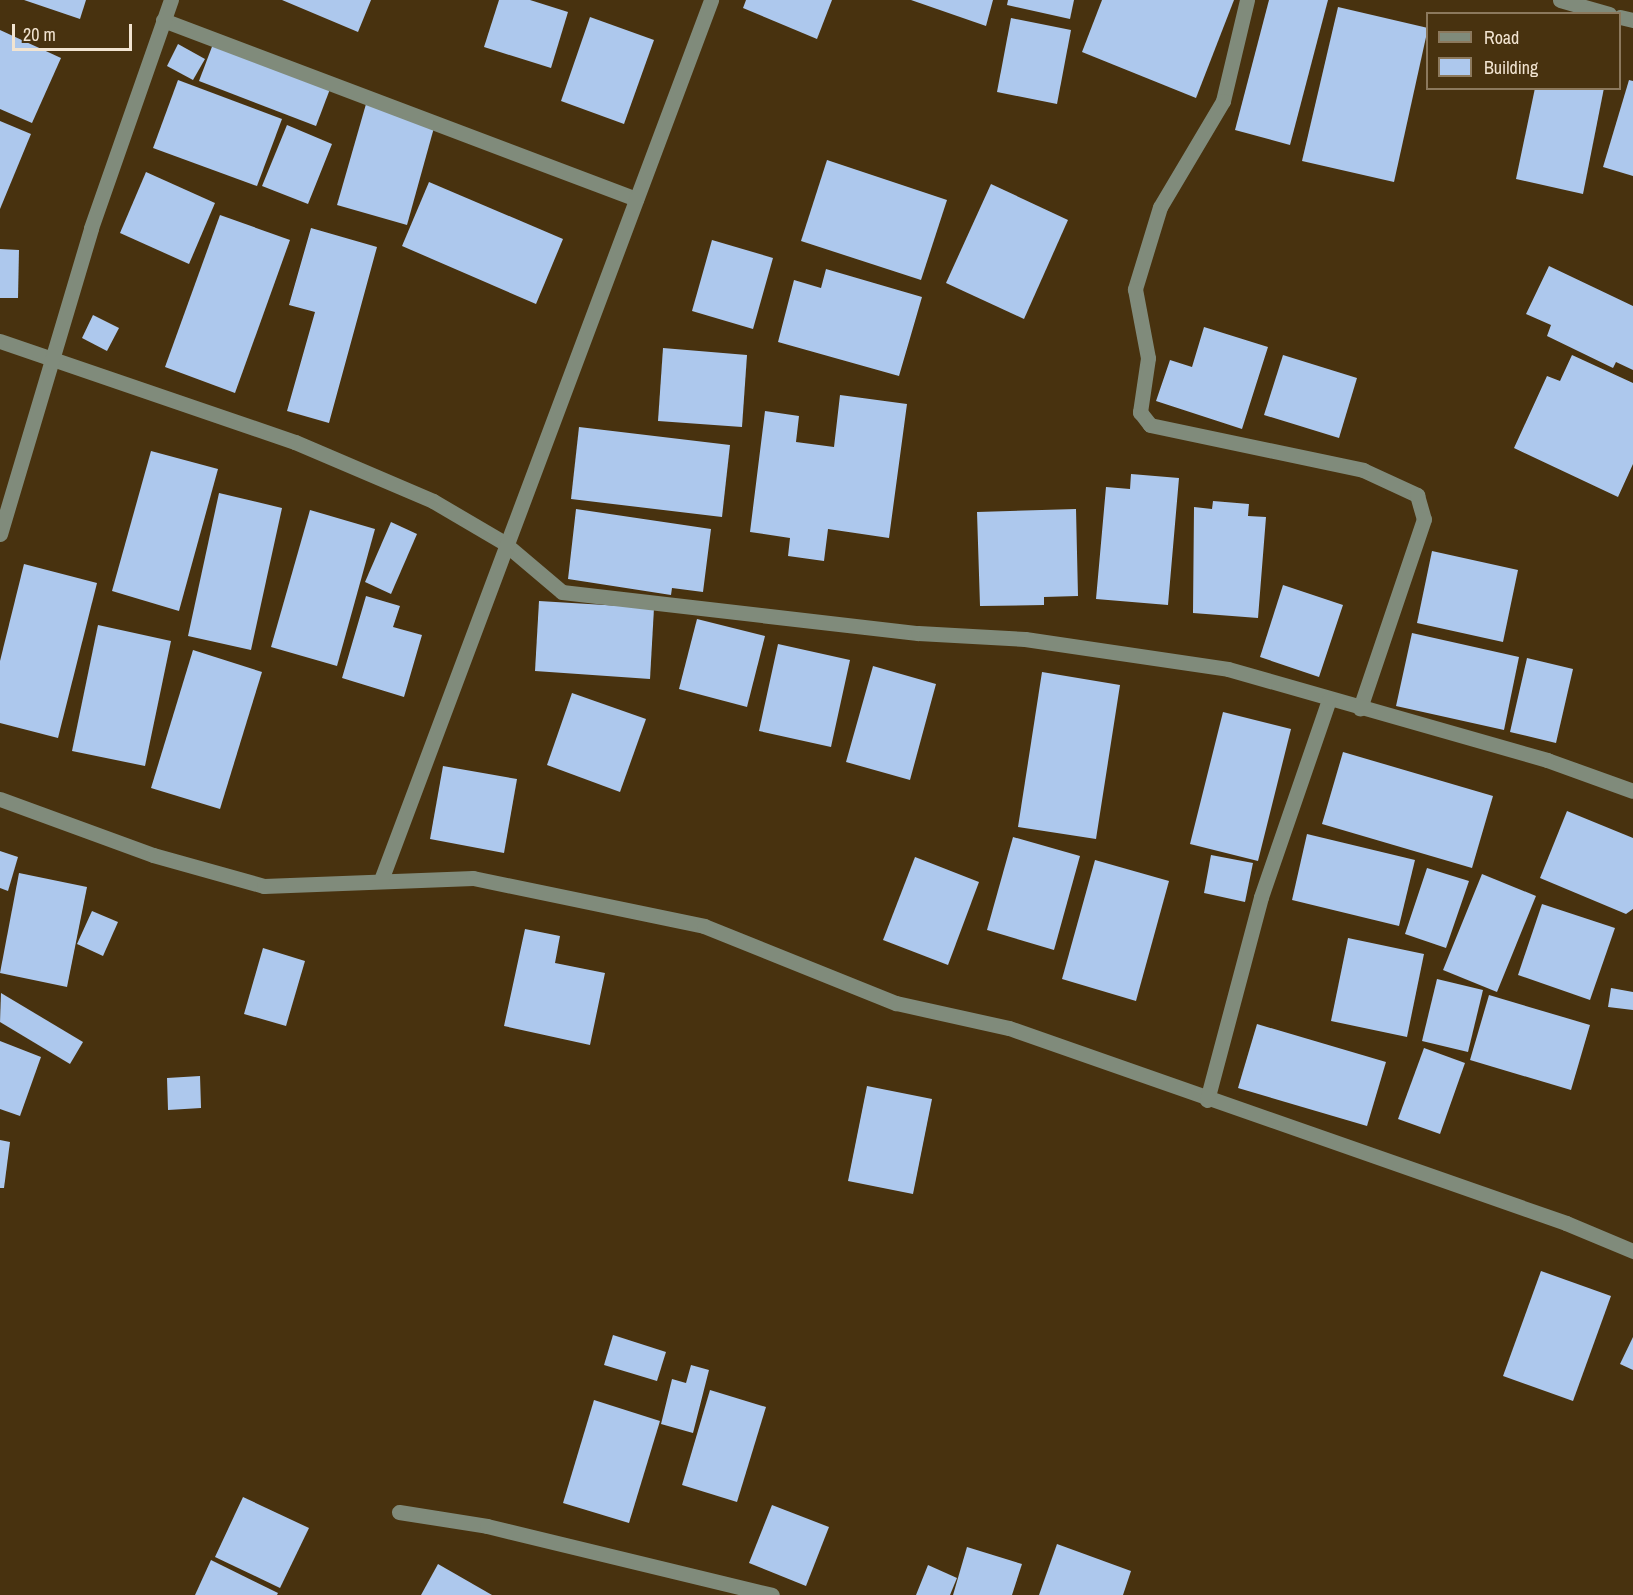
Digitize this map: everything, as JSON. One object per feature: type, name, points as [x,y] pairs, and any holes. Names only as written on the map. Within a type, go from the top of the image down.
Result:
[{"type":"street","points":[[0,534],[51,357],[171,0]]},
{"type":"street","points":[[381,880],[503,542],[575,370],[711,0]]},
{"type":"street","points":[[1247,0],[1223,101],[1160,207],[1136,289],[1148,358],[1140,412],[1150,425],[1363,470],[1417,495],[1424,519],[1360,708]]},
{"type":"street","points":[[1560,0],[1602,12]]},
{"type":"street","points":[[163,20],[636,199]]},
{"type":"street","points":[[0,341],[295,442],[433,501],[503,542],[562,592],[1115,651],[1228,669],[1547,760],[1633,790]]},
{"type":"street","points":[[1207,1100],[1261,897],[1329,699]]},
{"type":"street","points":[[0,799],[219,877],[264,886],[473,878],[704,926],[896,1003],[1009,1028],[1207,1100],[1566,1223],[1633,1251]]},
{"type":"street","points":[[399,1512],[487,1526],[772,1595]]},
{"type":"building","points":[[24,0],[86,0],[80,19]]},
{"type":"building","points":[[282,0],[371,0],[358,32]]},
{"type":"building","points":[[499,0],[530,0],[568,12],[551,68],[484,47]]},
{"type":"building","points":[[746,0],[832,0],[817,39],[743,8]]},
{"type":"building","points":[[911,0],[993,0],[986,26]]},
{"type":"building","points":[[1008,0],[1074,0],[1070,19],[1007,5]]},
{"type":"building","points":[[1102,0],[1234,0],[1196,98],[1082,52]]},
{"type":"building","points":[[1269,0],[1328,0],[1290,145],[1235,130]]},
{"type":"building","points":[[1338,7],[1426,28],[1426,37],[1394,182],[1302,161]]},
{"type":"building","points":[[590,17],[654,40],[624,124],[561,101]]},
{"type":"building","points":[[1011,18],[1071,30],[1057,104],[997,92]]},
{"type":"building","points":[[0,30],[61,58],[32,123],[0,109]]},
{"type":"building","points":[[178,44],[205,59],[193,80],[167,66]]},
{"type":"building","points":[[213,44],[330,89],[316,126],[199,81]]},
{"type":"building","points":[[178,80],[282,119],[257,186],[153,148]]},
{"type":"building","points":[[1629,80],[1633,81],[1633,176],[1603,167]]},
{"type":"building","points":[[1535,90],[1604,90],[1583,194],[1516,179]]},
{"type":"building","points":[[366,104],[435,124],[407,225],[337,205]]},
{"type":"building","points":[[0,121],[31,134],[0,209]]},
{"type":"building","points":[[287,125],[332,144],[308,204],[262,186]]},
{"type":"building","points":[[827,160],[947,200],[921,280],[801,241]]},
{"type":"building","points":[[146,172],[215,203],[189,264],[120,233]]},
{"type":"building","points":[[429,182],[563,239],[536,304],[402,246]]},
{"type":"building","points":[[991,184],[1068,220],[1024,319],[946,283]]},
{"type":"building","points":[[220,215],[290,240],[235,393],[165,367]]},
{"type":"building","points":[[311,228],[377,247],[329,423],[287,411],[315,312],[289,305]]},
{"type":"building","points":[[712,240],[773,258],[753,329],[692,311]]},
{"type":"building","points":[[0,249],[19,250],[18,298],[0,298]]},
{"type":"building","points":[[1549,266],[1633,306],[1633,370],[1616,362],[1613,368],[1547,336],[1551,325],[1526,314]]},
{"type":"building","points":[[826,269],[922,297],[899,376],[778,342],[794,280],[821,288]]},
{"type":"building","points":[[93,315],[119,328],[107,351],[82,338]]},
{"type":"building","points":[[1204,327],[1268,347],[1242,429],[1156,401],[1170,360],[1192,367]]},
{"type":"building","points":[[663,348],[747,355],[742,427],[658,421]]},
{"type":"building","points":[[1283,355],[1357,378],[1339,438],[1264,415]]},
{"type":"building","points":[[1572,355],[1633,383],[1633,464],[1618,497],[1514,448],[1547,376],[1560,381]]},
{"type":"building","points":[[840,395],[907,404],[889,538],[828,529],[824,561],[788,556],[790,538],[750,532],[765,411],[799,416],[796,442],[834,447]]},
{"type":"building","points":[[579,427],[730,445],[722,517],[571,499]]},
{"type":"building","points":[[151,451],[218,469],[179,611],[112,591]]},
{"type":"building","points":[[1131,474],[1179,478],[1168,605],[1096,599],[1106,487],[1130,489]]},
{"type":"building","points":[[219,493],[282,508],[251,650],[188,636]]},
{"type":"building","points":[[1213,501],[1249,504],[1248,516],[1266,517],[1258,618],[1193,613],[1194,507],[1212,509]]},
{"type":"building","points":[[576,509],[711,529],[703,592],[672,588],[671,595],[568,579]]},
{"type":"building","points":[[1076,509],[1078,596],[1044,597],[1044,605],[980,606],[977,512]]},
{"type":"building","points":[[310,510],[375,529],[337,666],[271,647]]},
{"type":"building","points":[[391,522],[417,534],[391,594],[365,582]]},
{"type":"building","points":[[1432,551],[1518,570],[1503,642],[1417,623]]},
{"type":"building","points":[[24,564],[97,583],[58,738],[0,723],[0,661]]},
{"type":"building","points":[[1283,585],[1343,605],[1319,677],[1260,657]]},
{"type":"building","points":[[366,596],[400,606],[393,627],[422,635],[404,697],[342,678]]},
{"type":"building","points":[[539,601],[654,608],[650,679],[535,671]]},
{"type":"building","points":[[697,619],[765,636],[747,707],[679,689]]},
{"type":"building","points":[[98,625],[171,641],[145,766],[72,751]]},
{"type":"building","points":[[1412,633],[1519,657],[1504,730],[1396,706]]},
{"type":"building","points":[[778,644],[850,660],[831,747],[759,731]]},
{"type":"building","points":[[193,650],[262,672],[220,809],[151,788]]},
{"type":"building","points":[[1527,658],[1573,669],[1556,743],[1510,732]]},
{"type":"building","points":[[873,666],[936,684],[910,780],[846,762]]},
{"type":"building","points":[[1042,672],[1120,685],[1096,839],[1018,827]]},
{"type":"building","points":[[572,693],[646,719],[620,792],[547,765]]},
{"type":"building","points":[[1223,712],[1291,729],[1258,861],[1190,844]]},
{"type":"building","points":[[1343,752],[1493,796],[1472,868],[1322,824]]},
{"type":"building","points":[[443,766],[517,779],[504,853],[430,839]]},
{"type":"building","points":[[1567,811],[1633,838],[1633,909],[1626,914],[1540,878]]},
{"type":"building","points":[[1307,834],[1415,860],[1399,926],[1292,900]]},
{"type":"building","points":[[1013,837],[1080,856],[1054,950],[987,930]]},
{"type":"building","points":[[0,851],[18,857],[8,891],[0,888]]},
{"type":"building","points":[[1211,855],[1253,863],[1245,902],[1204,893]]},
{"type":"building","points":[[915,857],[979,882],[948,965],[883,940]]},
{"type":"building","points":[[1095,860],[1169,881],[1136,1001],[1062,979]]},
{"type":"building","points":[[1427,868],[1469,881],[1446,948],[1405,934]]},
{"type":"building","points":[[19,873],[87,887],[67,987],[0,973]]},
{"type":"building","points":[[1482,874],[1536,896],[1497,992],[1443,970]]},
{"type":"building","points":[[1542,904],[1615,928],[1590,1000],[1518,975]]},
{"type":"building","points":[[92,911],[118,922],[103,956],[77,944]]},
{"type":"building","points":[[525,929],[560,936],[555,963],[605,973],[590,1045],[504,1026]]},
{"type":"building","points":[[1348,938],[1424,954],[1407,1037],[1331,1021]]},
{"type":"building","points":[[263,948],[305,961],[286,1026],[244,1014]]},
{"type":"building","points":[[1437,979],[1483,990],[1468,1052],[1422,1041]]},
{"type":"building","points":[[1611,988],[1633,992],[1633,1010],[1608,1007]]},
{"type":"building","points":[[1,993],[83,1042],[70,1064],[0,1022]]},
{"type":"building","points":[[1489,995],[1590,1025],[1571,1090],[1470,1060]]},
{"type":"building","points":[[1257,1024],[1386,1062],[1367,1126],[1238,1088]]},
{"type":"building","points":[[0,1041],[41,1057],[20,1116],[0,1109]]},
{"type":"building","points":[[1424,1048],[1465,1063],[1440,1134],[1398,1119]]},
{"type":"building","points":[[200,1076],[201,1108],[168,1110],[167,1078]]},
{"type":"building","points":[[867,1086],[932,1099],[913,1194],[848,1181]]},
{"type":"building","points":[[0,1140],[10,1142],[4,1188],[0,1188]]},
{"type":"building","points":[[1541,1271],[1611,1296],[1573,1401],[1503,1376]]},
{"type":"building","points":[[613,1335],[666,1352],[657,1381],[604,1365]]},
{"type":"building","points":[[1633,1337],[1633,1370],[1620,1364]]},
{"type":"building","points":[[691,1365],[709,1370],[693,1433],[661,1424],[672,1379],[686,1383]]},
{"type":"building","points":[[710,1390],[766,1407],[737,1502],[682,1485]]},
{"type":"building","points":[[594,1400],[660,1421],[629,1523],[563,1503]]},
{"type":"building","points":[[243,1497],[309,1528],[280,1588],[215,1557]]},
{"type":"building","points":[[772,1505],[829,1527],[806,1586],[749,1563]]},
{"type":"building","points":[[1057,1544],[1131,1571],[1123,1595],[1039,1595]]},
{"type":"building","points":[[967,1547],[1022,1564],[1012,1595],[953,1595]]},
{"type":"building","points":[[211,1560],[278,1593],[277,1595],[195,1595]]},
{"type":"building","points":[[438,1564],[492,1595],[421,1595]]},
{"type":"building","points":[[928,1565],[957,1578],[950,1595],[916,1595]]}]
